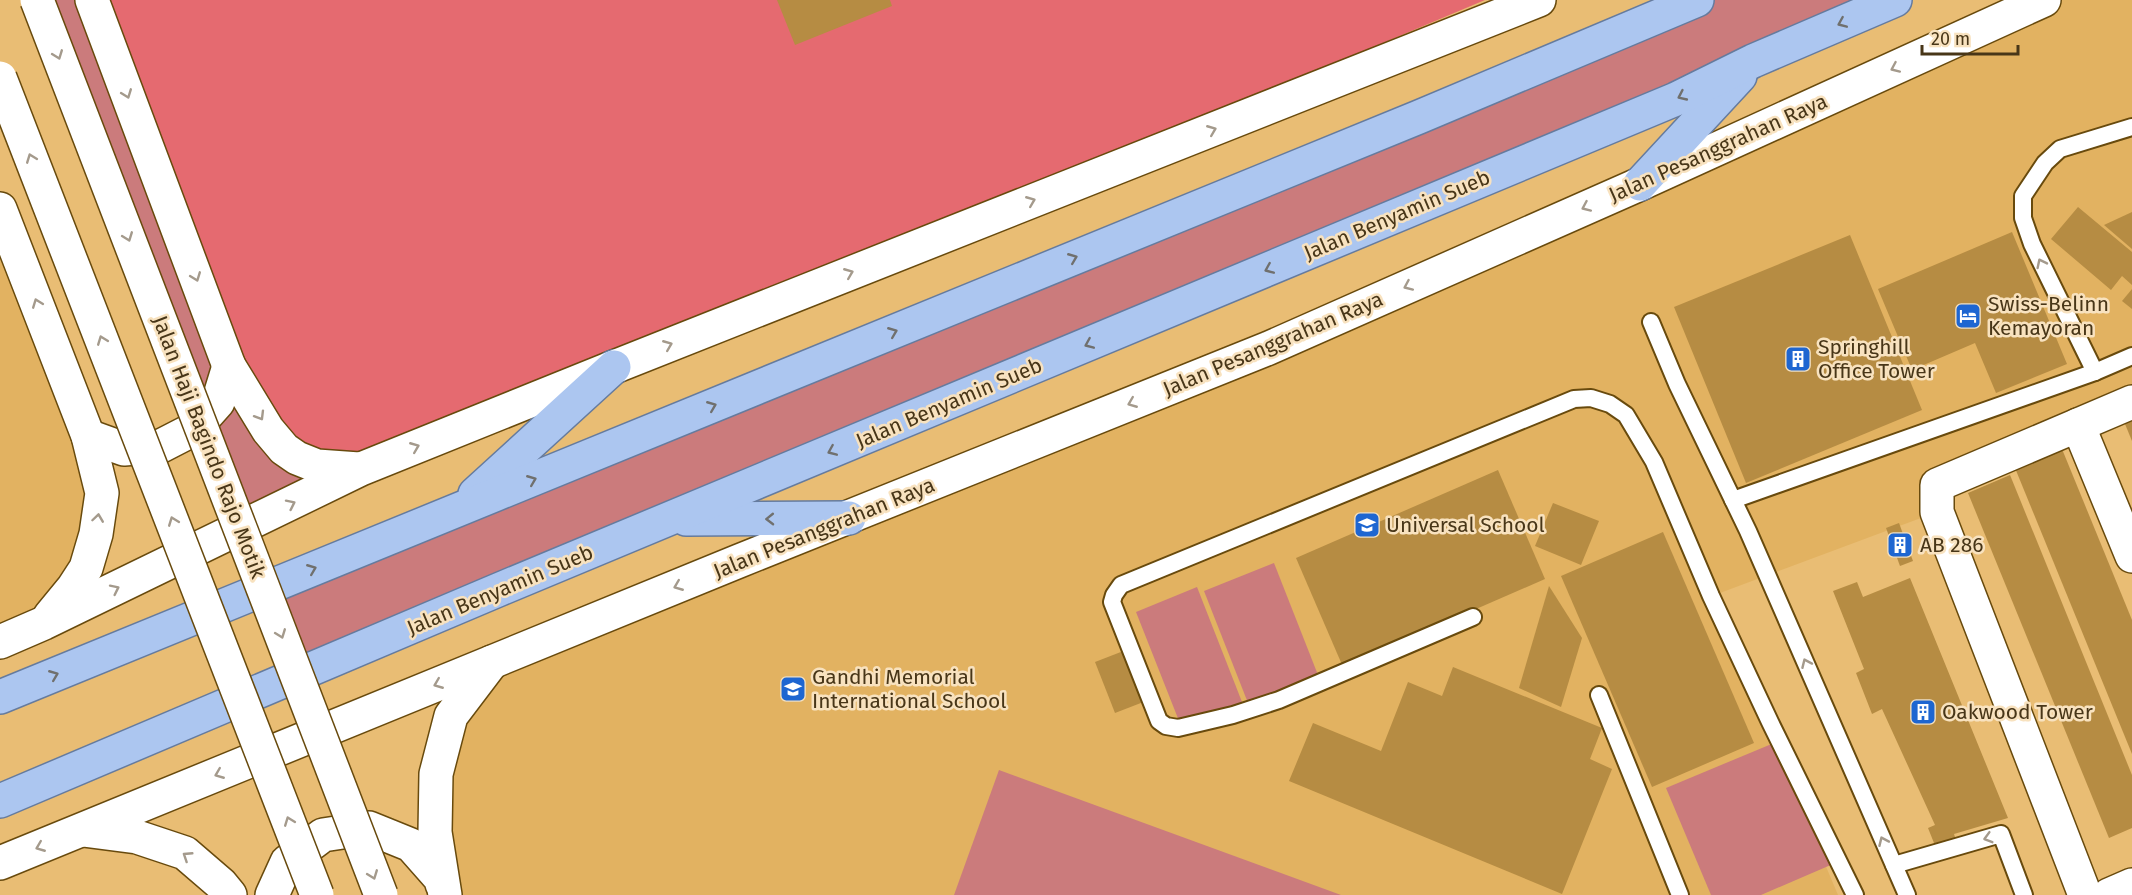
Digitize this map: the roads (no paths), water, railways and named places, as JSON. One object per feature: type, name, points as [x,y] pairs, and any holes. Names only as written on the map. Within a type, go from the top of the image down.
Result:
[{"type":"main road","name":"Jalan Haji Bagindo Rajo Motik","points":[[37,0],[381,895]]},
{"type":"main road","points":[[92,0],[229,366],[268,430],[284,449],[297,458],[317,466],[361,469]]},
{"type":"main road","points":[[0,642],[44,623],[361,469],[1539,0]]},
{"type":"main road","name":"Jalan Benyamin Sueb","points":[[0,801],[1676,99],[1753,61],[1896,0]]},
{"type":"main road","name":"Jalan Pesanggrahan Raya","points":[[492,662],[1269,348],[1640,184],[2044,0]]},
{"type":"main road","points":[[0,697],[1419,117],[1670,4]]},
{"type":"main road","points":[[1640,184],[1753,61]]},
{"type":"main road","points":[[0,78],[317,895]]},
{"type":"main road","points":[[3,225],[88,436],[102,493],[96,534],[86,568],[73,588],[44,623]]},
{"type":"main road","points":[[88,436],[124,449],[161,446],[194,429],[218,402],[229,366]]},
{"type":"main road","points":[[458,510],[614,367]]},
{"type":"main road","points":[[2085,895],[1937,512],[1937,485],[2132,402]]},
{"type":"main road","points":[[2078,425],[2132,556]]},
{"type":"main road","points":[[668,520],[849,518]]},
{"type":"main road","points":[[0,863],[492,662]]},
{"type":"main road","points":[[445,895],[435,832],[436,774],[451,716],[492,662]]},
{"type":"main road","points":[[272,895],[287,862],[324,835],[369,828],[411,845],[441,879],[445,895]]},
{"type":"main road","points":[[81,830],[138,837],[185,853],[221,884],[230,895]]},
{"type":"main road","points":[[2109,895],[2132,885]]},
{"type":"lane","points":[[2095,372],[2032,244],[2024,218],[2023,196],[2045,163],[2060,149],[2132,127]]},
{"type":"lane","points":[[1651,322],[1677,384],[1748,531],[1907,895]]},
{"type":"lane","points":[[1733,500],[2095,372],[2132,356]]},
{"type":"lane","points":[[1473,617],[1279,700],[1178,729],[1166,726],[1159,721],[1112,602],[1121,585],[1574,399],[1591,399],[1610,404],[1626,415],[1654,462],[1711,596],[1855,895]]},
{"type":"lane","points":[[1599,695],[1680,895]]},
{"type":"lane","points":[[1894,865],[2001,834],[2024,895]]},
{"type":"place","name":"Swiss-Belinn Kemayoran","points":[[1968,316]]},
{"type":"place","name":"Springhill Office Tower","points":[[1798,359]]},
{"type":"place","name":"Universal School","points":[[1367,525]]},
{"type":"place","name":"AB 286","points":[[1900,545]]},
{"type":"place","name":"Gandhi Memorial International School","points":[[793,689]]},
{"type":"place","name":"Oakwood Tower","points":[[1923,712]]}]
